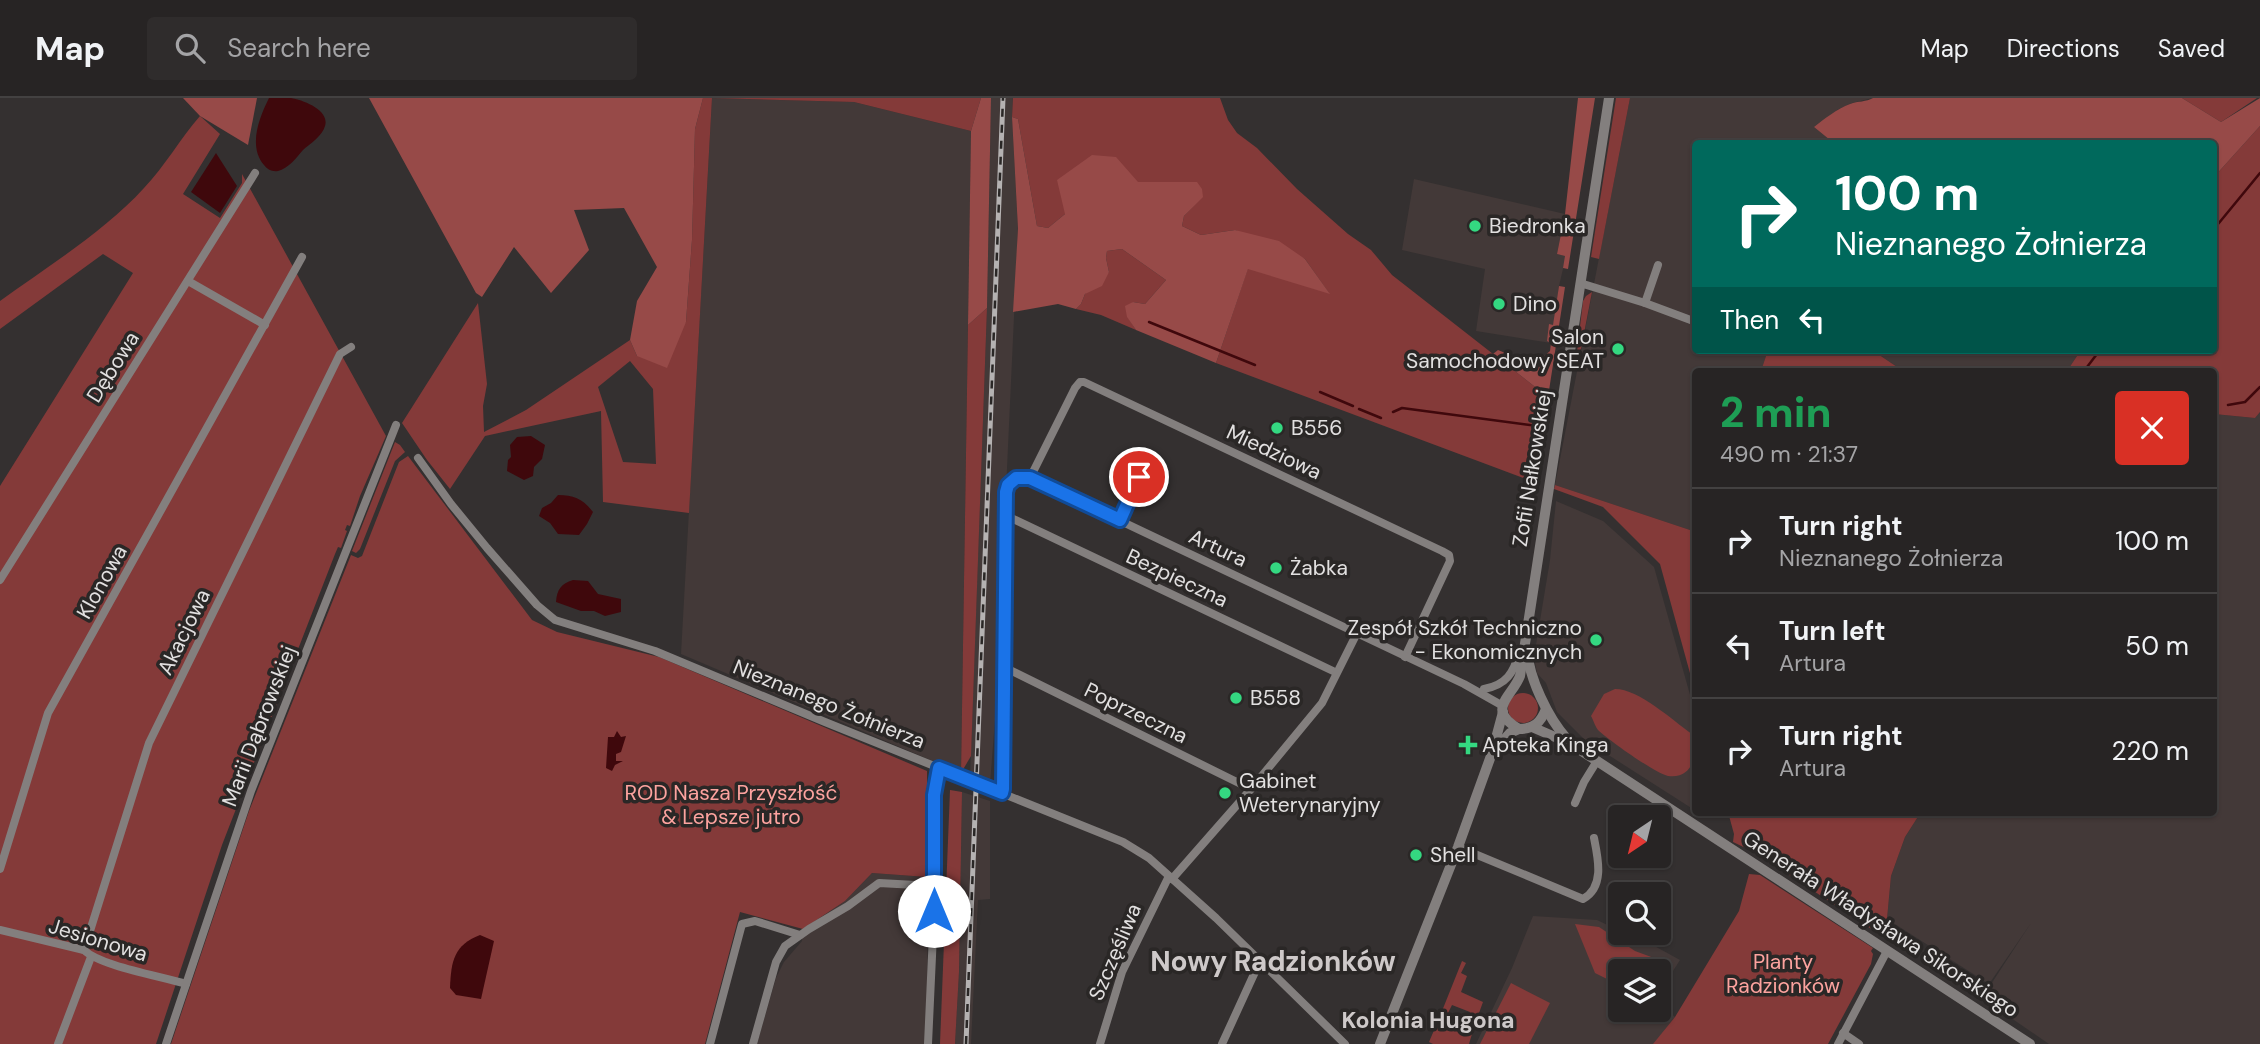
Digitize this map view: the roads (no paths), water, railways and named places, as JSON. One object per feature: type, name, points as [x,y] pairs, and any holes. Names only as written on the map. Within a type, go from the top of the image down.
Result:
[{"type":"street","name":"Zofii Nałkowskiej","points":[[1510,692],[1520,676],[1609,98]]},
{"type":"street","name":"Dębowa","points":[[0,580],[255,173]]},
{"type":"street","name":"Klonowa","points":[[0,869],[48,713],[302,257]]},
{"type":"street","points":[[1645,303],[1658,265]]},
{"type":"street","points":[[188,281],[265,325]]},
{"type":"street","points":[[1580,283],[1645,303],[1692,321]]},
{"type":"street","name":"Akacjowa","points":[[84,950],[149,743],[340,354],[351,347]]},
{"type":"street","name":"Miedziowa","points":[[1030,478],[1075,388],[1081,382],[1087,383],[1447,554],[1450,561],[1405,657]]},
{"type":"street","name":"Marii Dąbrowskiej","points":[[166,1044],[251,791],[396,425]]},
{"type":"street","name":"Nieznanego Żołnierza","points":[[418,458],[487,548],[537,605],[555,620],[655,651],[1123,842],[1143,854],[1170,877],[1345,1044]]},
{"type":"street","points":[[1120,520],[1144,467]]},
{"type":"street","points":[[1002,793],[1008,485],[1016,478],[1030,478]]},
{"type":"street","name":"Artura","points":[[1030,478],[1464,684],[1503,709]]},
{"type":"street","name":"Bezpieczna","points":[[1007,516],[1333,671]]},
{"type":"street","name":"Szczęśliwa","points":[[1100,1044],[1122,972],[1170,877],[1251,789],[1322,703],[1357,633]]},
{"type":"street","points":[[1484,689],[1499,685],[1513,672],[1526,637]]},
{"type":"street","points":[[1526,637],[1529,668],[1546,709],[1558,729],[1572,744]]},
{"type":"street","name":"Poprzeczna","points":[[1006,668],[1251,789]]},
{"type":"street","name":"Artura","points":[[1464,684],[1510,692]]},
{"type":"street","points":[[1380,1044],[1458,846],[1492,753],[1510,692],[1518,687],[1530,688],[1541,695]]},
{"type":"street","points":[[1503,709],[1507,719],[1519,729]]},
{"type":"street","points":[[1492,753],[1510,733],[1532,727],[1539,722],[1546,709]]},
{"type":"street","points":[[1532,727],[1572,744]]},
{"type":"street","name":"Generała Władysława Sikorskiego","points":[[1572,744],[2030,1044]]},
{"type":"street","points":[[1575,803],[1597,761]]},
{"type":"street","points":[[928,1044],[934,886],[934,795],[939,768]]},
{"type":"street","points":[[1458,846],[1583,899],[1590,895],[1600,873],[1594,838]]},
{"type":"street","points":[[753,1044],[776,962],[785,946],[879,883],[934,886]]},
{"type":"street","points":[[710,1044],[742,924],[755,920],[800,935]]},
{"type":"street","name":"Jesionowa","points":[[0,930],[84,950],[90,957],[186,984]]},
{"type":"street","points":[[1838,1044],[1887,951]]},
{"type":"street","points":[[58,1044],[90,957]]},
{"type":"street","points":[[1222,1044],[1260,961]]},
{"type":"street","points":[[1843,1033],[1859,1044]]},
{"type":"waterway","points":[[2217,225],[2260,173]]},
{"type":"waterway","points":[[1149,322],[1255,365]]},
{"type":"waterway","points":[[2086,368],[2097,354]]},
{"type":"waterway","points":[[2228,405],[2245,402],[2260,387]]},
{"type":"waterway","points":[[1320,392],[1353,406]]},
{"type":"waterway","points":[[1393,412],[1402,408],[1538,426]]},
{"type":"waterway","points":[[1359,409],[1381,418]]},
{"type":"railway","points":[[966,1044],[1003,98]]},
{"type":"place","name":"Biedronka","points":[[1475,226]]},
{"type":"place","name":"Dino","points":[[1499,304]]},
{"type":"place","name":"Salon Samochodowy SEAT","points":[[1618,349]]},
{"type":"place","name":"B556","points":[[1277,428]]},
{"type":"place","name":"Żabka","points":[[1276,568]]},
{"type":"place","name":"Zespół Szkół Techniczno - Ekonomicznych","points":[[1596,640]]},
{"type":"place","name":"B558","points":[[1236,698]]},
{"type":"place","name":"Apteka Kinga","points":[[1468,745]]},
{"type":"place","name":"Gabinet Weterynaryjny","points":[[1225,793]]},
{"type":"place","name":"Shell","points":[[1416,855]]},
{"type":"district","name":"Nowy Radzionków","points":[[1273,961]]},
{"type":"district","name":"Kolonia Hugona","points":[[1428,1020]]},
{"type":"park label","name":"ROD Nasza Przyszłość & Lepsze jutro","points":[[731,805]]},
{"type":"park label","name":"Planty Radzionków","points":[[1783,974]]}]
